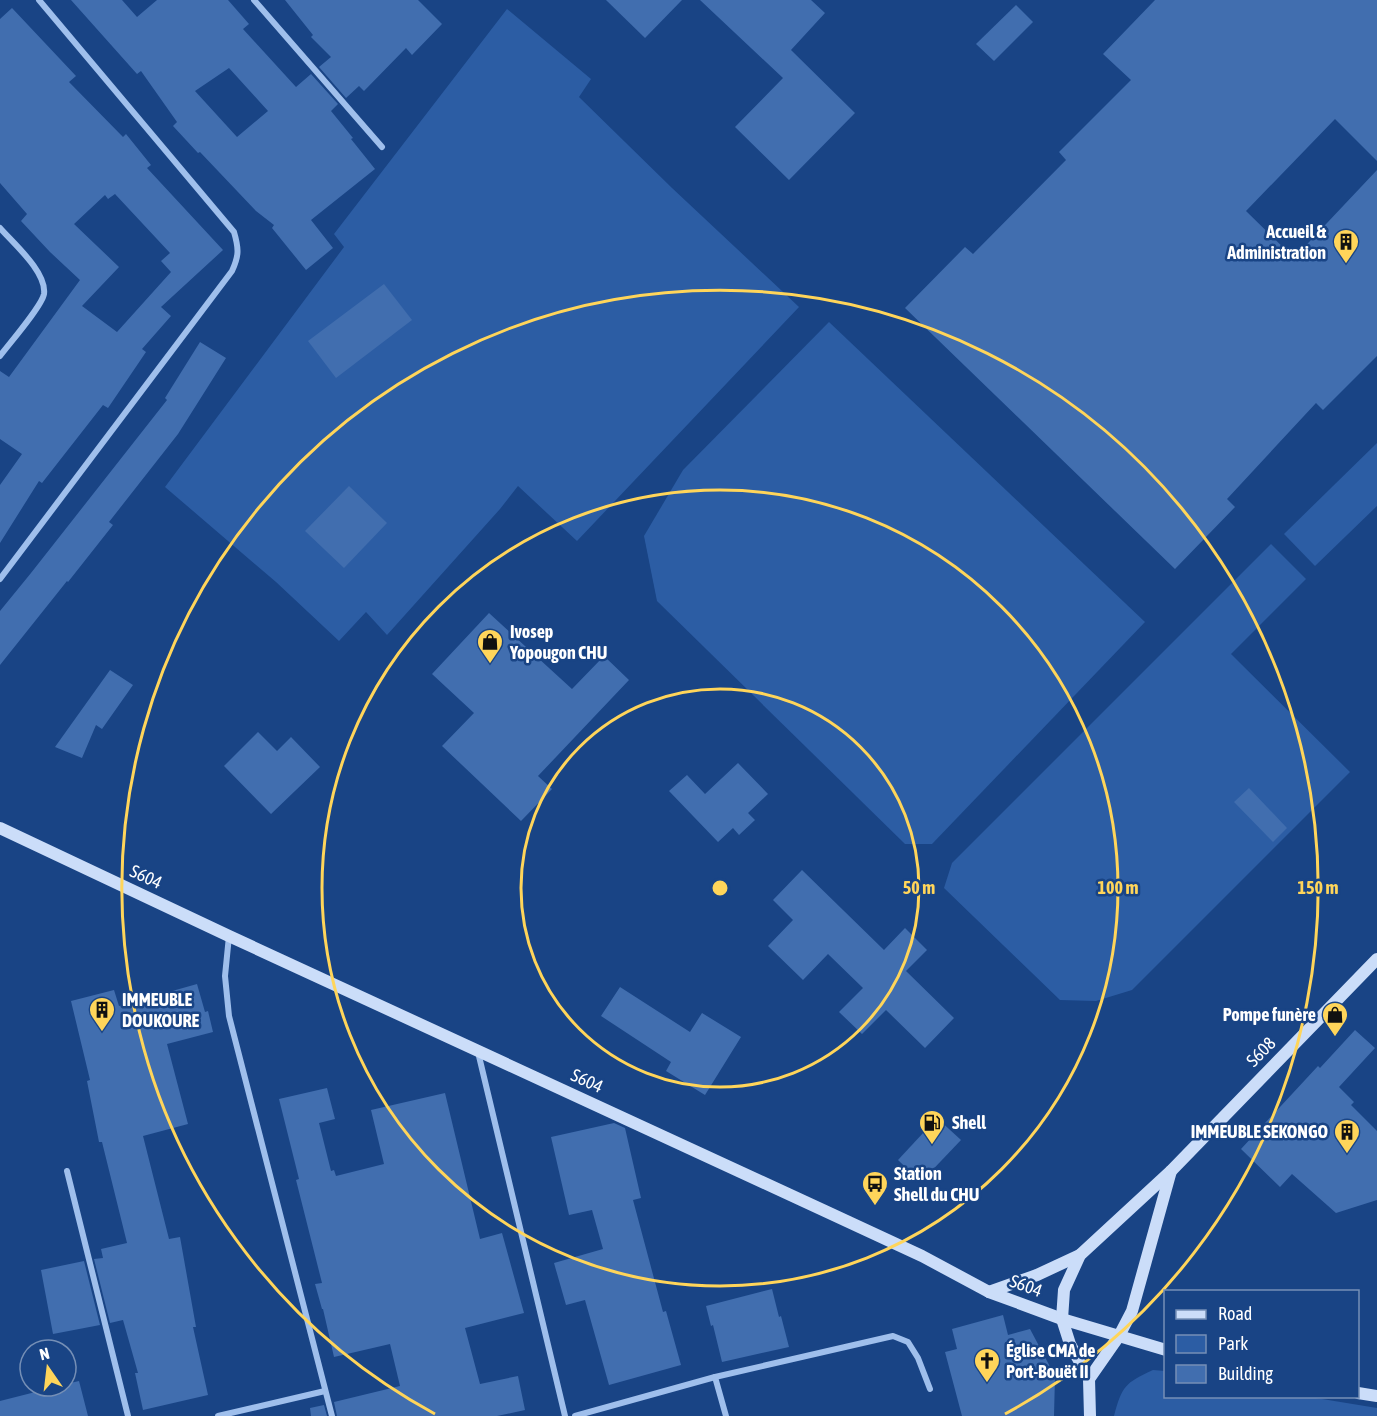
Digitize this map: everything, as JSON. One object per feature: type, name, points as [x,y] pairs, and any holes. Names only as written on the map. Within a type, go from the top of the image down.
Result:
[{"type":"street","points":[[0,579],[232,272],[238,259],[238,245],[234,232],[39,0]]},
{"type":"street","points":[[254,0],[382,147]]},
{"type":"street","points":[[0,228],[36,269],[42,280],[44,293],[32,315],[0,354]]},
{"type":"street","name":"S604","points":[[0,828],[922,1256],[989,1292],[1062,1319],[1164,1349]]},
{"type":"street","points":[[229,936],[225,976],[229,1016],[332,1416]]},
{"type":"street","name":"S608","points":[[1062,1319],[1064,1290],[1080,1255],[1171,1171],[1377,958]]},
{"type":"street","points":[[478,1051],[565,1416]]},
{"type":"street","points":[[67,1171],[128,1416]]},
{"type":"street","name":"S608","points":[[1089,1379],[1119,1336],[1132,1311],[1171,1171]]},
{"type":"street","points":[[989,1292],[1037,1275],[1080,1255]]},
{"type":"street","points":[[1062,1319],[1070,1344],[1089,1379],[1090,1416]]},
{"type":"street","points":[[574,1416],[715,1377],[893,1336],[908,1342],[918,1358],[930,1389]]},
{"type":"street","points":[[715,1377],[726,1416]]},
{"type":"street","points":[[218,1416],[325,1391]]},
{"type":"street","points":[[1359,1393],[1377,1396]]},
{"type":"green space","points":[[507,9],[591,79],[579,97],[799,307],[577,541],[518,486],[387,635],[366,612],[339,641],[276,582],[165,487],[344,247],[334,234]]},
{"type":"green space","points":[[829,322],[1145,622],[932,844],[905,844],[657,601],[644,536],[683,470]]},
{"type":"green space","points":[[1377,443],[1377,506],[1315,566],[1284,534]]},
{"type":"green space","points":[[1271,544],[1306,579],[1231,654],[1350,772],[1132,990],[1096,1001],[1060,1000],[944,888],[952,863]]},
{"type":"green space","points":[[1153,1370],[1164,1371],[1164,1398],[1316,1398],[1377,1408],[1377,1416],[1114,1416],[1122,1392],[1136,1378]]},
{"type":"building","points":[[71,0],[122,0],[137,17],[157,0],[228,0],[249,24],[243,29],[296,87],[311,74],[338,104],[331,111],[375,169],[311,220],[333,248],[306,270],[272,228],[274,225],[256,211],[173,126],[177,122],[141,71],[137,74]],"holes":[[[229,68],[268,111],[237,137],[195,91]]]},
{"type":"building","points":[[285,0],[418,0],[442,24],[412,55],[406,48],[364,91],[359,86],[346,98],[319,67],[331,57],[311,37],[313,35]]},
{"type":"building","points":[[606,0],[682,0],[645,38]]},
{"type":"building","points":[[700,0],[811,0],[825,13],[791,50],[855,113],[789,180],[735,127],[783,78]]},
{"type":"building","points":[[1155,0],[1377,0],[1377,161],[1335,119],[1246,211],[1294,258],[1377,170],[1377,356],[1323,410],[1316,403],[1227,499],[1235,507],[1175,569],[905,308],[965,247],[973,254],[1066,160],[1059,152],[1131,80],[1103,54]]},
{"type":"building","points":[[1016,5],[1033,22],[994,61],[976,44]]},
{"type":"building","points":[[12,8],[76,76],[69,82],[123,137],[126,134],[151,165],[147,168],[223,250],[161,307],[171,316],[142,349],[146,352],[108,408],[103,405],[42,483],[39,481],[0,543],[0,485],[22,454],[0,439],[0,371],[9,377],[80,280],[21,221],[27,214],[0,183],[0,19]],"holes":[[[115,194],[170,253],[161,261],[171,272],[117,332],[82,306],[119,267],[74,224],[105,195],[108,199]]]},
{"type":"building","points":[[384,284],[412,320],[336,378],[308,341]]},
{"type":"building","points":[[200,342],[226,358],[178,434],[109,522],[113,525],[0,665],[0,611],[167,400],[165,398]]},
{"type":"building","points":[[349,486],[387,523],[344,568],[305,531]]},
{"type":"building","points":[[489,613],[572,689],[604,656],[629,680],[538,776],[552,789],[521,821],[442,746],[474,713],[432,674]]},
{"type":"building","points":[[110,670],[133,685],[102,729],[96,725],[82,758],[55,747]]},
{"type":"building","points":[[258,732],[277,751],[291,737],[320,767],[271,814],[224,766]]},
{"type":"building","points":[[738,763],[768,794],[748,813],[755,820],[739,835],[733,828],[718,842],[669,791],[687,775],[705,794]]},
{"type":"building","points":[[1249,788],[1287,828],[1273,842],[1234,802]]},
{"type":"building","points":[[802,870],[884,950],[905,928],[927,950],[906,971],[954,1018],[925,1048],[886,1010],[862,1034],[839,1012],[863,988],[828,954],[803,980],[768,946],[793,920],[773,900]]},
{"type":"building","points":[[197,984],[205,1012],[208,1011],[213,1032],[167,1044],[188,1124],[143,1136],[169,1239],[180,1237],[196,1327],[193,1327],[208,1395],[143,1410],[135,1373],[138,1373],[123,1320],[110,1323],[94,1259],[103,1258],[101,1249],[127,1243],[102,1142],[99,1142],[87,1081],[90,1080],[71,1001],[114,990],[119,1006]]},
{"type":"building","points":[[620,987],[690,1032],[702,1013],[741,1037],[705,1095],[666,1071],[671,1062],[601,1016]]},
{"type":"building","points":[[1355,1030],[1375,1048],[1339,1087],[1354,1102],[1351,1105],[1377,1131],[1377,1200],[1336,1213],[1292,1174],[1280,1187],[1241,1149],[1318,1066],[1320,1068]]},
{"type":"building","points":[[327,1088],[335,1119],[319,1123],[331,1171],[334,1170],[336,1176],[384,1164],[371,1110],[445,1093],[480,1239],[502,1233],[524,1313],[465,1328],[480,1384],[518,1376],[525,1410],[497,1416],[337,1416],[334,1402],[400,1386],[390,1344],[334,1357],[315,1284],[322,1283],[296,1180],[299,1179],[279,1099]]},
{"type":"building","points":[[937,1118],[961,1140],[921,1182],[898,1160]]},
{"type":"building","points":[[614,1123],[625,1128],[641,1198],[633,1200],[663,1312],[666,1311],[681,1365],[609,1385],[585,1300],[566,1305],[554,1263],[603,1249],[592,1210],[569,1215],[551,1137]]},
{"type":"building","points":[[84,1261],[100,1325],[53,1334],[41,1270]]},
{"type":"building","points":[[772,1289],[789,1347],[722,1362],[706,1306]]},
{"type":"building","points":[[1003,1315],[1008,1335],[1030,1329],[1055,1376],[1054,1416],[962,1416],[945,1352],[957,1349],[952,1329]]},
{"type":"building","points":[[78,1381],[88,1416],[0,1416],[0,1401],[18,1396],[78,1398]]},
{"type":"building","points":[[324,1405],[327,1416],[311,1416],[310,1408]]},
{"type":"place","name":"Accueil & Administration","points":[[1346,265]]},
{"type":"place","name":"Ivosep Yopougon CHU","points":[[490,665]]},
{"type":"place","name":"IMMEUBLE DOUKOURE","points":[[102,1033]]},
{"type":"place","name":"Pompe funère","points":[[1335,1038]]},
{"type":"place","name":"Shell","points":[[932,1146]]},
{"type":"place","name":"IMMEUBLE SEKONGO","points":[[1347,1155]]},
{"type":"place","name":"Station Shell du CHU","points":[[875,1207]]},
{"type":"place","name":"Église CMA de Port-Bouët II","points":[[987,1384]]}]
